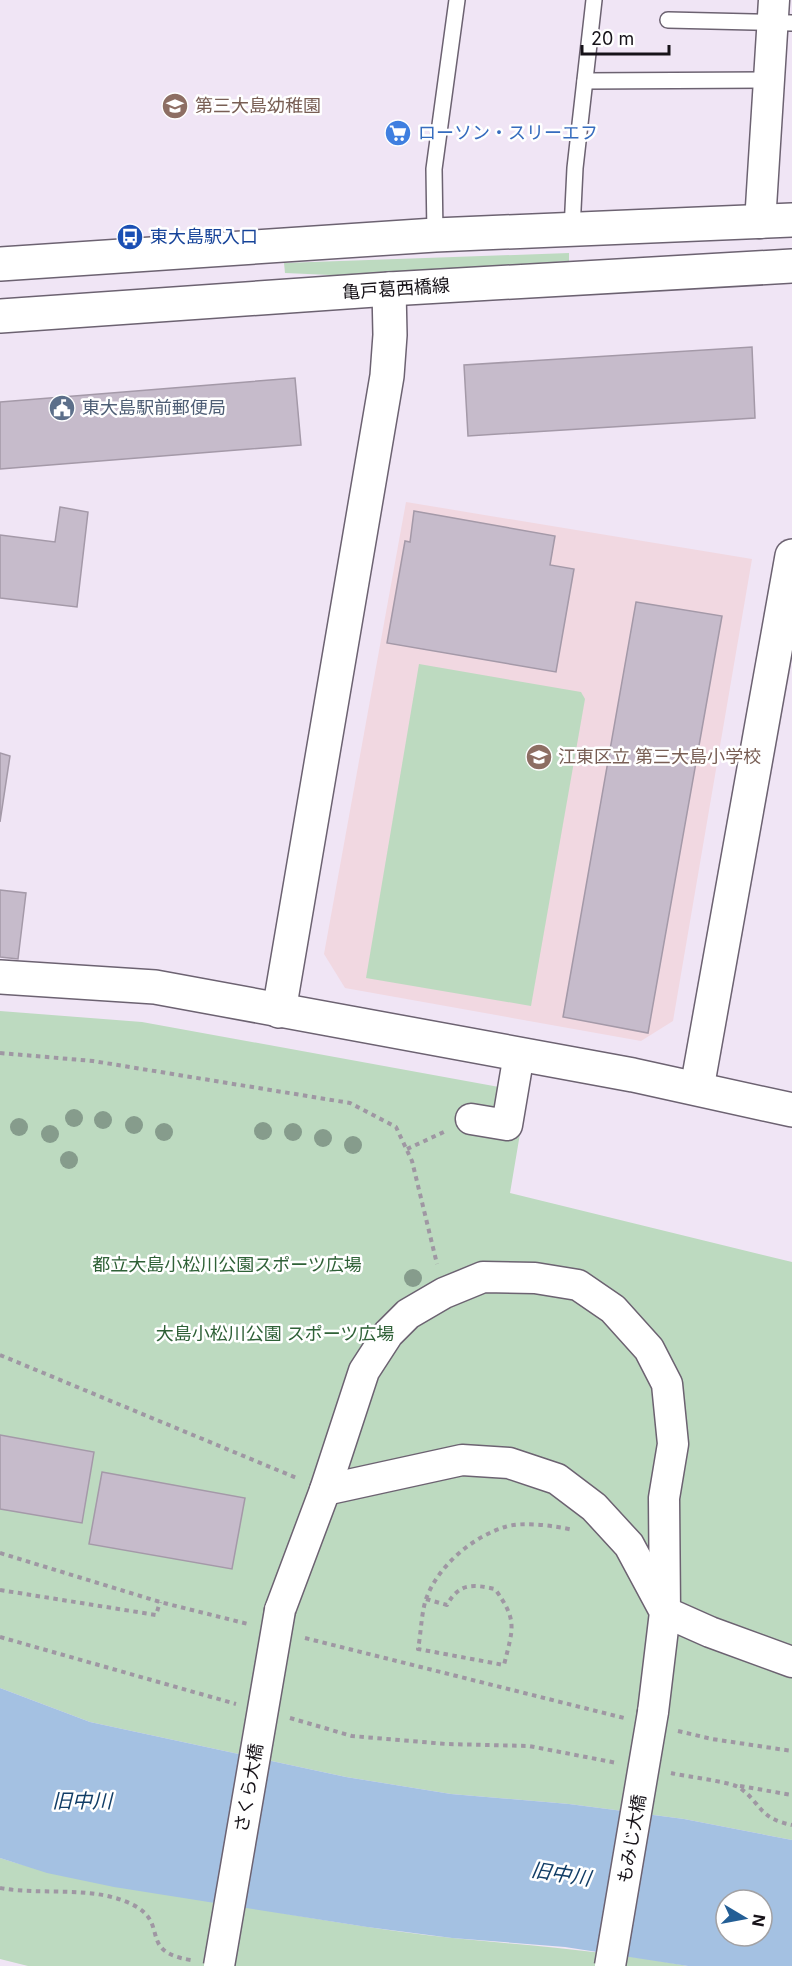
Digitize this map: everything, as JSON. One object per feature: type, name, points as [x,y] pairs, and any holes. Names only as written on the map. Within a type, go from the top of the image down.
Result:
[{"type":"street","points":[[0,264],[435,235],[776,222],[768,80],[780,15]]},
{"type":"street","name":"亀戸葛西橋線","points":[[0,316],[389,289],[792,266]]},
{"type":"street","points":[[279,1011],[387,376],[390,335],[389,289]]},
{"type":"street","points":[[697,1088],[792,556]]},
{"type":"street","points":[[0,977],[155,987],[697,1088],[792,1110]]},
{"type":"street","points":[[471,1119],[507,1125],[519,1054]]},
{"type":"street","name":"もみじ大橋","points":[[444,1293],[483,1277],[535,1278],[578,1285],[613,1309],[649,1349],[667,1384],[673,1444],[664,1498],[665,1612],[651,1720],[610,1966]]},
{"type":"street","name":"さくら大橋","points":[[207,1963],[280,1610],[325,1490],[364,1371],[388,1334],[408,1314],[444,1293]]},
{"type":"street","points":[[325,1490],[462,1460],[509,1463],[557,1479],[594,1507],[629,1545],[665,1612],[710,1632],[792,1662]]},
{"type":"lane","points":[[435,235],[434,169],[457,0]]},
{"type":"lane","points":[[572,230],[594,0]]},
{"type":"lane","points":[[668,21],[780,15]]},
{"type":"lane","points":[[585,81],[768,80]]},
{"type":"path","points":[[0,1053],[93,1060],[350,1103],[396,1127],[407,1149],[444,1293]]},
{"type":"path","points":[[407,1149],[471,1119]]},
{"type":"path","points":[[0,1355],[325,1490]]},
{"type":"path","points":[[426,1599],[447,1605],[454,1592],[474,1584],[495,1589],[511,1610],[513,1629],[504,1665],[418,1649],[426,1599],[441,1574],[468,1545],[507,1526],[555,1525],[576,1531]]},
{"type":"path","points":[[0,1553],[160,1602],[251,1624]]},
{"type":"path","points":[[0,1590],[156,1615],[160,1602]]},
{"type":"path","points":[[296,1636],[651,1720],[712,1739],[792,1751]]},
{"type":"path","points":[[0,1637],[238,1704]]},
{"type":"path","points":[[284,1717],[352,1736],[446,1744],[529,1746],[622,1764]]},
{"type":"path","points":[[669,1773],[792,1795]]},
{"type":"path","points":[[739,1786],[760,1810],[778,1822],[792,1825]]},
{"type":"path","points":[[0,1888],[87,1894],[114,1899],[137,1908],[150,1920],[159,1948],[172,1957],[207,1963]]},
{"type":"shaded area","name":"江東区立 第三大島小学校","points":[[406,502],[752,559],[673,1021],[641,1041],[345,988],[324,954]]},
{"type":"green space","points":[[569,253],[569,261],[353,276],[285,273],[284,263]]},
{"type":"green space","points":[[419,664],[581,692],[585,699],[531,1006],[366,978]]},
{"type":"green space","name":"大島小松川公園 スポーツ広場","points":[[0,1011],[142,1022],[527,1092],[510,1193],[792,1262],[792,1840],[684,1819],[569,1804],[451,1794],[346,1777],[90,1722],[0,1688]]},
{"type":"green space","points":[[0,1858],[111,1885],[338,1922],[424,1935],[600,1953],[688,1966],[28,1966],[0,1959]]},
{"type":"water","name":"旧中川","points":[[0,1688],[90,1722],[346,1777],[451,1794],[569,1804],[684,1819],[792,1840],[792,1966],[688,1966],[565,1947],[452,1938],[367,1927],[114,1887],[47,1873],[0,1858]]},
{"type":"building","points":[[752,347],[755,418],[468,436],[464,365]]},
{"type":"building","points":[[295,378],[301,445],[0,469],[0,402]]},
{"type":"building","points":[[60,507],[88,512],[77,607],[0,598],[0,535],[55,542]]},
{"type":"building","points":[[414,511],[555,536],[550,565],[574,569],[556,672],[387,643],[405,541],[410,542]]},
{"type":"building","points":[[636,602],[722,616],[648,1033],[563,1017]]},
{"type":"building","points":[[0,753],[10,756],[0,822]]},
{"type":"building","points":[[0,890],[26,893],[18,959],[0,957]]},
{"type":"building","points":[[0,1435],[94,1452],[82,1523],[0,1509]]},
{"type":"building","points":[[102,1472],[245,1498],[232,1569],[89,1544]]},
{"type":"place","name":"第三大島幼稚園","points":[[175,106]]},
{"type":"place","name":"ローソン・スリーエフ","points":[[398,133]]},
{"type":"place","name":"東大島駅入口","points":[[130,237]]},
{"type":"place","name":"東大島駅前郵便局","points":[[62,408]]},
{"type":"place","name":"江東区立 第三大島小学校","points":[[539,757]]},
{"type":"park label","name":"都立大島小松川公園スポーツ広場","points":[[227,1265]]}]
